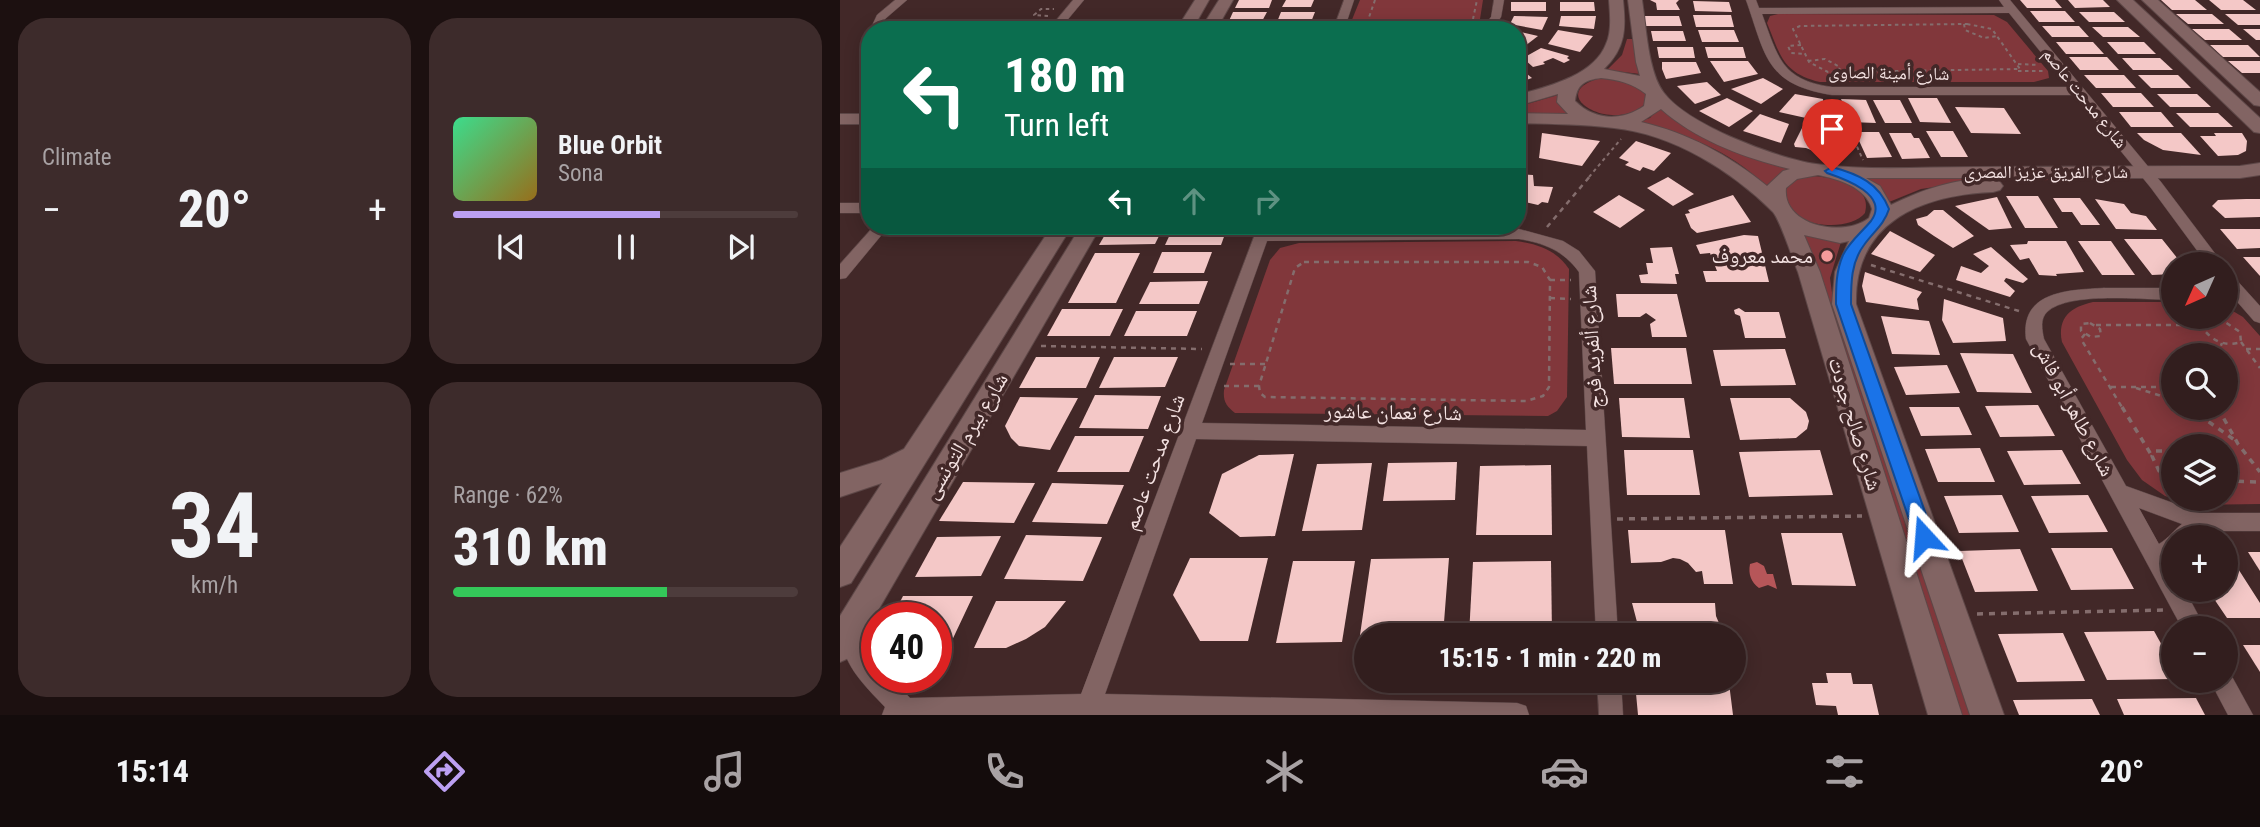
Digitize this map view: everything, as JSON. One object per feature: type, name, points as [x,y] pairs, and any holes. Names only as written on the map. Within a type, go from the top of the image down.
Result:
[{"type":"street","points":[[878,21],[902,0]]},
{"type":"street","points":[[1061,21],[1079,0]]},
{"type":"street","points":[[1189,21],[1202,0]]},
{"type":"street","points":[[1213,21],[1226,0]]},
{"type":"street","points":[[1341,21],[1349,0]]},
{"type":"street","points":[[1493,21],[1499,0]]},
{"type":"street","points":[[1616,0],[1619,33],[1615,44],[1603,61],[1565,93],[1566,102],[1572,109],[1603,121],[1633,125],[1675,137],[1705,150],[1756,185],[1781,211],[1799,226],[1818,233],[1856,234],[1875,225],[1882,209],[1878,197],[1867,186],[1850,176],[1825,170],[1800,171],[1786,176],[1777,184],[1773,195],[1781,211]]},
{"type":"street","points":[[1526,118],[1624,121],[1646,114],[1653,108],[1655,93],[1644,62],[1634,0]]},
{"type":"street","points":[[2124,0],[2260,128]]},
{"type":"street","points":[[2149,0],[2260,101]]},
{"type":"street","points":[[1753,6],[2008,5]]},
{"type":"street","name":"شارع مدحت عاصم","points":[[2008,5],[2150,178],[2206,252]]},
{"type":"street","name":"شارع أمينة الصاوى","points":[[1753,6],[1775,64],[1795,82],[1832,91],[2078,91]]},
{"type":"street","points":[[2159,34],[2185,34]]},
{"type":"street","name":"شارع الفريق عزيز المصرى","points":[[1576,81],[1599,73],[1625,75],[1646,83],[1693,125],[1719,139],[1771,158],[1825,170],[2150,178],[2260,185]]},
{"type":"street","points":[[1526,98],[1576,81]]},
{"type":"street","points":[[840,108],[861,108]]},
{"type":"street","points":[[840,120],[861,119]]},
{"type":"street","name":"شارع الفريق عزيز المصرى","points":[[1875,225],[1916,201],[1960,189],[2260,169]]},
{"type":"street","points":[[840,208],[861,208]]},
{"type":"street","name":"شارع صالح جودت","points":[[1781,211],[1809,272],[1945,715]]},
{"type":"street","name":"شارع صالح جودت","points":[[1875,225],[1849,258],[1843,280],[1844,304],[1987,715]]},
{"type":"street","points":[[840,274],[874,235]]},
{"type":"street","name":"شارع بيرم التونسى","points":[[843,558],[915,457],[1056,235]]},
{"type":"street","name":"شارع بيرم التونسى","points":[[843,641],[1086,235]]},
{"type":"street","name":"شارع مدحت عاصم","points":[[1086,710],[1263,235]]},
{"type":"street","name":"شارع ألفريد فرج","points":[[1484,235],[1539,236],[1560,244],[1577,256],[1587,271],[1605,623]]},
{"type":"street","name":"شارع طاهر أبو فاش","points":[[2161,294],[2066,296],[2042,307],[2035,316],[2033,327],[2035,339],[2187,616]]},
{"type":"street","points":[[2238,299],[2260,317]]},
{"type":"street","points":[[987,345],[1019,346]]},
{"type":"street","name":"شارع نعمان عاشور","points":[[1189,431],[1597,438]]},
{"type":"street","points":[[840,485],[915,457]]},
{"type":"street","points":[[2119,492],[2201,522],[2260,522]]},
{"type":"street","points":[[2197,525],[2201,522]]},
{"type":"street","points":[[2155,559],[2161,555]]},
{"type":"street","points":[[843,641],[899,712],[1086,710],[1517,715]]},
{"type":"street","points":[[1610,693],[1611,715]]},
{"type":"street","points":[[2229,693],[2241,715]]},
{"type":"path","points":[[1368,21],[1375,0]]},
{"type":"path","points":[[1470,21],[1473,19],[1477,0]]},
{"type":"path","points":[[1964,24],[1965,30],[1976,36],[1997,36]]},
{"type":"path","points":[[2018,71],[2018,64],[1992,29],[1984,25],[1797,26],[1793,30],[1808,61],[1818,70],[1838,73],[2018,71],[2060,68]]},
{"type":"path","points":[[1801,45],[1788,46],[1791,53],[1805,54]]},
{"type":"path","points":[[1808,61],[1821,58],[1831,60],[1840,67],[1838,73]]},
{"type":"path","points":[[2018,64],[2060,68]]},
{"type":"path","points":[[1832,91],[1869,173]]},
{"type":"path","points":[[1539,236],[1633,125]]},
{"type":"path","points":[[1849,258],[2035,316]]},
{"type":"path","points":[[1304,261],[1528,262],[1542,267],[1550,280],[1549,387],[1543,396],[1532,401],[1269,398],[1260,393],[1259,386],[1295,268],[1304,261]]},
{"type":"path","points":[[1550,280],[1588,281]]},
{"type":"path","points":[[1550,298],[1589,300]]},
{"type":"path","points":[[2096,325],[2103,333],[2101,336],[2081,331],[2081,324],[2161,325]]},
{"type":"path","points":[[2204,329],[2205,333],[2222,343],[2241,342]]},
{"type":"path","points":[[2237,329],[2240,331],[2241,342],[2260,368]]},
{"type":"path","points":[[2085,334],[2081,339],[2161,472]]},
{"type":"path","points":[[1019,346],[1217,357],[1266,364]]},
{"type":"path","points":[[2246,349],[2260,349]]},
{"type":"path","points":[[2109,387],[2161,385]]},
{"type":"path","points":[[1206,386],[1259,386]]},
{"type":"path","points":[[2133,387],[2161,396]]},
{"type":"path","points":[[2208,420],[2227,434]]},
{"type":"path","points":[[2238,444],[2260,472]]},
{"type":"path","points":[[2152,456],[2155,451],[2161,449]]},
{"type":"path","points":[[2238,481],[2260,482]]},
{"type":"path","points":[[1601,519],[1883,516]]},
{"type":"path","points":[[1951,614],[2183,609]]},
{"type":"shaded area","points":[[1360,0],[1483,0],[1480,19],[1477,21],[1351,21]]},
{"type":"shaded area","points":[[1994,15],[2007,22],[2048,71],[2049,78],[2034,82],[1820,82],[1798,73],[1784,61],[1767,23],[1770,16]]},
{"type":"shaded area","points":[[1627,39],[1634,39],[1640,74],[1607,70],[1622,55]]},
{"type":"shaded area","points":[[1601,78],[1626,80],[1646,92],[1645,104],[1631,112],[1616,115],[1588,108],[1580,101],[1578,93],[1585,85]]},
{"type":"shaded area","points":[[1558,95],[1571,116],[1526,115],[1526,104]]},
{"type":"shaded area","points":[[1660,106],[1689,129],[1720,146],[1789,167],[1766,186],[1737,162],[1706,145],[1637,122],[1650,118]]},
{"type":"shaded area","points":[[1808,176],[1837,180],[1856,188],[1866,203],[1865,213],[1858,219],[1836,225],[1824,225],[1801,218],[1792,212],[1787,204],[1786,187],[1796,179]]},
{"type":"shaded area","points":[[1864,176],[2137,179],[1976,181],[1921,189],[1889,202]]},
{"type":"shaded area","points":[[1800,232],[1841,242],[1830,278],[1833,300],[1976,715],[1961,715]]},
{"type":"shaded area","points":[[1516,241],[1546,249],[1569,269],[1567,397],[1557,411],[1548,416],[1235,413],[1226,403],[1224,390],[1270,260],[1280,248],[1299,243]]},
{"type":"shaded area","points":[[2093,302],[2161,302],[2161,329],[2238,329],[2238,314],[2243,317],[2260,336],[2260,504],[2238,504],[2238,434],[2161,434],[2161,493],[2142,480],[2127,460],[2062,342],[2064,320],[2067,314]]},
{"type":"shaded area","points":[[1757,562],[1764,566],[1767,574],[1773,574],[1777,589],[1768,585],[1759,588],[1754,583],[1750,564]]},
{"type":"building","points":[[1239,0],[1272,0],[1269,8],[1235,8]]},
{"type":"building","points":[[1286,0],[1314,0],[1311,7],[1282,7]]},
{"type":"building","points":[[1650,0],[1679,0],[1676,3],[1680,10],[1657,10],[1656,3]]},
{"type":"building","points":[[2020,0],[2055,0],[2062,8],[2027,8]]},
{"type":"building","points":[[2068,0],[2103,0],[2110,7],[2075,8]]},
{"type":"building","points":[[2161,0],[2195,0],[2207,10],[2172,10]]},
{"type":"building","points":[[2209,0],[2243,0],[2256,10],[2221,10]]},
{"type":"building","points":[[1693,1],[1729,2],[1732,12],[1695,11]]},
{"type":"building","points":[[1511,2],[1546,2],[1546,11],[1511,11]]},
{"type":"building","points":[[1560,2],[1594,2],[1595,11],[1560,11]]},
{"type":"building","points":[[2030,11],[2065,11],[2075,22],[2039,22]]},
{"type":"building","points":[[1233,12],[1267,12],[1262,21],[1229,21]]},
{"type":"building","points":[[1281,12],[1315,12],[1311,21],[1277,21]]},
{"type":"building","points":[[2079,12],[2114,12],[2125,22],[2089,22]]},
{"type":"building","points":[[2176,14],[2212,14],[2224,24],[2188,24]]},
{"type":"building","points":[[2225,14],[2260,14],[2260,25],[2238,25]]},
{"type":"building","points":[[1693,15],[1731,15],[1734,27],[1696,27]]},
{"type":"building","points":[[1514,16],[1548,17],[1542,30],[1526,27],[1526,21],[1512,21]]},
{"type":"building","points":[[1561,16],[1596,16],[1594,29],[1559,26]]},
{"type":"building","points":[[1643,16],[1679,16],[1682,26],[1645,26]]},
{"type":"building","points":[[2042,26],[2079,26],[2089,37],[2052,37]]},
{"type":"building","points":[[2092,27],[2128,27],[2140,37],[2103,37]]},
{"type":"building","points":[[2192,29],[2229,29],[2242,40],[2205,40]]},
{"type":"building","points":[[2243,29],[2260,29],[2260,40],[2256,40]]},
{"type":"building","points":[[1558,30],[1593,36],[1580,52],[1548,44]]},
{"type":"building","points":[[1698,30],[1734,30],[1739,42],[1702,42]]},
{"type":"building","points":[[1651,31],[1683,31],[1686,41],[1653,41]]},
{"type":"building","points":[[1526,33],[1538,36],[1526,45]]},
{"type":"building","points":[[2056,42],[2093,42],[2104,54],[2066,54]]},
{"type":"building","points":[[2107,42],[2144,42],[2156,54],[2118,54]]},
{"type":"building","points":[[2210,45],[2248,45],[2260,57],[2223,57]]},
{"type":"building","points":[[1657,47],[1693,47],[1695,58],[1659,58]]},
{"type":"building","points":[[1705,47],[1743,47],[1746,58],[1708,58]]},
{"type":"building","points":[[1541,48],[1569,56],[1567,58],[1570,60],[1564,63],[1553,58],[1543,62],[1545,64],[1533,67],[1526,61],[1526,56]]},
{"type":"building","points":[[2069,57],[2107,57],[2119,70],[2080,70]]},
{"type":"building","points":[[2122,58],[2160,58],[2173,70],[2133,70]]},
{"type":"building","points":[[1710,61],[1748,61],[1758,74],[1724,82]]},
{"type":"building","points":[[2228,61],[2260,61],[2260,73],[2242,73]]},
{"type":"building","points":[[1662,62],[1696,62],[1701,73],[1666,79]]},
{"type":"building","points":[[2084,75],[2124,75],[2136,88],[2096,88]]},
{"type":"building","points":[[2138,75],[2178,75],[2191,88],[2151,88]]},
{"type":"building","points":[[1763,78],[1783,89],[1761,104],[1731,89]]},
{"type":"building","points":[[1707,82],[1721,95],[1695,104],[1677,86]]},
{"type":"building","points":[[2101,93],[2141,93],[2154,107],[2113,107]]},
{"type":"building","points":[[1795,94],[1823,99],[1824,122],[1779,112]]},
{"type":"building","points":[[2157,94],[2197,94],[2211,107],[2170,107]]},
{"type":"building","points":[[1727,98],[1753,111],[1729,127],[1699,111]]},
{"type":"building","points":[[1908,98],[1937,98],[1951,123],[1920,122]]},
{"type":"building","points":[[1841,99],[1866,100],[1876,123],[1850,122]]},
{"type":"building","points":[[1873,100],[1900,100],[1912,123],[1885,123]]},
{"type":"building","points":[[1955,107],[2004,108],[2021,134],[1971,133]]},
{"type":"building","points":[[2119,112],[2161,112],[2174,127],[2131,127]]},
{"type":"building","points":[[2176,113],[2218,113],[2233,127],[2190,127]]},
{"type":"building","points":[[1760,114],[1789,124],[1781,143],[1743,131]]},
{"type":"building","points":[[1803,126],[1833,132],[1835,146],[1840,152],[1819,153],[1795,147]]},
{"type":"building","points":[[1926,131],[1953,131],[1968,157],[1941,157]]},
{"type":"building","points":[[1855,132],[1879,132],[1892,157],[1867,158]]},
{"type":"building","points":[[1542,133],[1600,141],[1582,166],[1539,158]]},
{"type":"building","points":[[1889,133],[1911,133],[1914,138],[1919,138],[1930,158],[1902,159]]},
{"type":"building","points":[[2137,133],[2181,133],[2201,155],[2163,150]]},
{"type":"building","points":[[2214,133],[2242,133],[2247,141],[2246,151],[2238,155],[2218,156],[2200,136],[2216,136]]},
{"type":"building","points":[[1636,141],[1671,153],[1654,171],[1643,167],[1640,171],[1625,165],[1629,162],[1619,158]]},
{"type":"building","points":[[1526,175],[1533,175],[1534,186],[1553,187],[1548,203],[1542,202],[1538,205],[1526,202]]},
{"type":"building","points":[[1668,177],[1694,194],[1673,206],[1647,188]]},
{"type":"building","points":[[1619,195],[1645,210],[1620,228],[1593,212]]},
{"type":"building","points":[[1733,195],[1751,222],[1697,233],[1691,228],[1685,214],[1690,213],[1688,210]]},
{"type":"building","points":[[2006,196],[2038,196],[2058,228],[2025,228]]},
{"type":"building","points":[[1997,197],[2012,228],[1989,230],[1955,206]]},
{"type":"building","points":[[2053,198],[2080,198],[2100,225],[2081,225],[2072,212],[2062,212]]},
{"type":"building","points":[[2095,199],[2124,204],[2131,213],[2146,216],[2157,230],[2116,229]]},
{"type":"building","points":[[2260,199],[2260,217],[2225,218],[2212,206],[2218,200]]},
{"type":"building","points":[[1934,210],[1943,210],[1974,236],[1953,248],[1918,225],[1916,219],[1927,216]]},
{"type":"building","points":[[2220,229],[2260,229],[2260,248],[2237,249]]},
{"type":"building","points":[[1890,231],[1935,255],[1920,272],[1871,254]]},
{"type":"building","points":[[1105,235],[1160,235],[1155,244],[1099,245]]},
{"type":"building","points":[[1170,235],[1225,235],[1221,245],[1165,245]]},
{"type":"building","points":[[1744,235],[1758,236],[1769,282],[1706,282],[1703,271],[1717,271],[1710,253],[1700,254],[1696,245]]},
{"type":"building","points":[[2124,239],[2162,239],[2172,252],[2161,252],[2161,275],[2152,275]]},
{"type":"building","points":[[2028,241],[2066,241],[2084,272],[2056,274],[2057,276],[2039,275],[2029,258],[2020,260],[2010,245],[2027,244]]},
{"type":"building","points":[[2078,241],[2111,241],[2135,275],[2102,275]]},
{"type":"building","points":[[1672,247],[1679,274],[1675,274],[1677,284],[1641,283],[1639,275],[1648,274],[1646,263],[1653,263],[1650,248]]},
{"type":"building","points":[[1991,247],[2028,279],[2023,283],[2006,278],[2004,281],[2015,291],[2010,297],[1956,280],[1961,266],[1981,273],[1989,266],[1973,254]]},
{"type":"building","points":[[1162,252],[1212,252],[1204,273],[1153,273]]},
{"type":"building","points":[[1095,253],[1140,253],[1116,303],[1068,303]]},
{"type":"building","points":[[2243,257],[2260,257],[2260,276]]},
{"type":"building","points":[[1865,272],[1922,292],[1917,299],[1919,310],[1866,302],[1862,286]]},
{"type":"building","points":[[1208,281],[1199,304],[1139,304],[1150,282]]},
{"type":"building","points":[[1616,294],[1677,294],[1687,337],[1652,337],[1650,324],[1656,320],[1646,313],[1640,317],[1618,317]]},
{"type":"building","points":[[1944,299],[2003,318],[2006,341],[1953,343],[1942,320]]},
{"type":"building","points":[[1739,308],[1745,312],[1779,312],[1786,338],[1745,338],[1740,316],[1735,314],[1734,310]]},
{"type":"building","points":[[1062,309],[1123,309],[1110,336],[1047,336]]},
{"type":"building","points":[[1136,311],[1197,311],[1187,336],[1124,336]]},
{"type":"building","points":[[1881,316],[1929,321],[1940,355],[1892,354]]},
{"type":"building","points":[[1611,348],[1686,348],[1692,384],[1614,384]]},
{"type":"building","points":[[1785,349],[1796,385],[1721,386],[1713,350]]},
{"type":"building","points":[[1960,353],[2013,354],[2032,393],[1977,392]]},
{"type":"building","points":[[1036,357],[1100,357],[1086,388],[1019,388]]},
{"type":"building","points":[[1114,357],[1178,357],[1165,387],[1099,388]]},
{"type":"building","points":[[1947,365],[1960,393],[1906,395],[1894,367]]},
{"type":"building","points":[[1095,395],[1161,396],[1148,429],[1079,428]]},
{"type":"building","points":[[1020,397],[1078,398],[1050,450],[1019,446],[1011,438],[1005,426]]},
{"type":"building","points":[[1619,398],[1684,398],[1690,438],[1622,437]]},
{"type":"building","points":[[1730,398],[1790,398],[1806,412],[1809,421],[1807,429],[1796,438],[1740,440]]},
{"type":"building","points":[[2038,405],[2055,436],[2000,437],[1985,406]]},
{"type":"building","points":[[1909,407],[1959,407],[1972,435],[1921,436]]},
{"type":"building","points":[[1075,436],[1144,436],[1129,472],[1057,472]]},
{"type":"building","points":[[1980,448],[1995,482],[1938,482],[1925,449]]},
{"type":"building","points":[[1624,450],[1693,450],[1700,495],[1627,495]]},
{"type":"building","points":[[1820,450],[1833,495],[1749,497],[1739,452]]},
{"type":"building","points":[[2062,450],[2081,484],[2024,485],[2007,451]]},
{"type":"building","points":[[1294,454],[1275,536],[1240,537],[1209,513],[1222,474],[1259,455]]},
{"type":"building","points":[[1457,462],[1455,500],[1383,501],[1388,463]]},
{"type":"building","points":[[1372,463],[1362,530],[1302,531],[1317,464]]},
{"type":"building","points":[[1551,465],[1552,535],[1476,535],[1480,466]]},
{"type":"building","points":[[963,482],[1035,483],[1014,523],[939,521]]},
{"type":"building","points":[[1052,483],[1124,485],[1107,524],[1032,522]]},
{"type":"building","points":[[2002,495],[2019,532],[1959,533],[1944,496]]},
{"type":"building","points":[[2088,495],[2108,532],[2049,533],[2031,496]]},
{"type":"building","points":[[1628,530],[1725,530],[1733,584],[1704,584],[1702,571],[1696,572],[1680,559],[1631,563]]},
{"type":"building","points":[[1781,533],[1842,533],[1856,586],[1792,585]]},
{"type":"building","points":[[1026,535],[1102,537],[1083,581],[1004,579]]},
{"type":"building","points":[[1001,536],[981,576],[915,577],[937,537]]},
{"type":"building","points":[[2051,548],[2112,548],[2134,589],[2071,590]]},
{"type":"building","points":[[2020,549],[2038,591],[1975,592],[1959,551]]},
{"type":"building","points":[[2248,552],[2260,552],[2260,571]]},
{"type":"building","points":[[1190,558],[1268,558],[1248,641],[1200,641],[1173,595]]},
{"type":"building","points":[[1449,558],[1444,623],[1362,623],[1371,559]]},
{"type":"building","points":[[1293,561],[1355,561],[1342,642],[1276,643]]},
{"type":"building","points":[[1551,561],[1552,623],[1470,623],[1473,562]]},
{"type":"building","points":[[2238,569],[2260,603],[2260,618],[2226,616],[2216,602],[2238,602]]},
{"type":"building","points":[[903,596],[973,596],[952,640],[952,602],[900,602]]},
{"type":"building","points":[[996,601],[1066,601],[1045,627],[1026,639],[1006,648],[974,648]]},
{"type":"building","points":[[1632,603],[1715,603],[1719,623],[1636,623]]},
{"type":"building","points":[[2154,631],[2161,644],[2161,679],[2107,680],[2084,632]]},
{"type":"building","points":[[2063,633],[2085,681],[2017,682],[1998,634]]},
{"type":"building","points":[[2243,645],[2260,645],[2260,672]]},
{"type":"building","points":[[1826,673],[1851,673],[1853,684],[1872,684],[1879,715],[1838,715],[1836,706],[1816,705],[1812,683],[1828,683]]},
{"type":"building","points":[[1636,693],[1730,693],[1733,715],[1638,715]]},
{"type":"building","points":[[2196,698],[2205,715],[2124,715],[2117,699]]},
{"type":"building","points":[[2092,699],[2100,715],[2019,715],[2013,700]]},
{"type":"place","name":"محمد معروف","points":[[1827,256]]},
{"type":"route","points":[[1832,171],[1850,176],[1867,186],[1878,197],[1882,209],[1879,221],[1857,243],[1849,258],[1843,280],[1844,304],[1924,537]]}]
